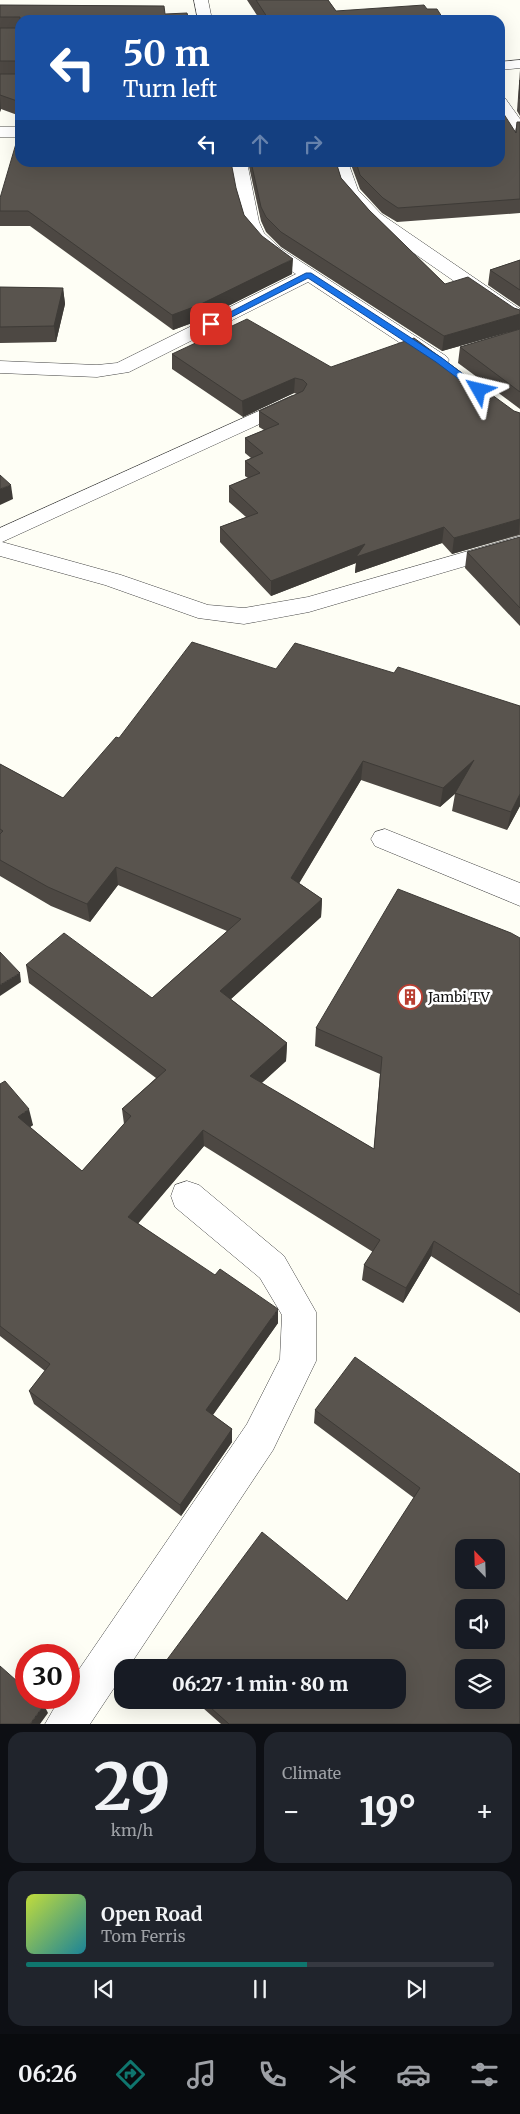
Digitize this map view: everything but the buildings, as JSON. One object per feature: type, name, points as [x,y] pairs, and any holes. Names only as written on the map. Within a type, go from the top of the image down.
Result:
[{"type":"street","points":[[201,0],[204,15]]},
{"type":"street","points":[[505,66],[520,64]]},
{"type":"street","points":[[505,108],[520,131]]},
{"type":"street","points":[[0,132],[15,132]]},
{"type":"street","points":[[240,167],[250,222],[256,236],[274,252],[309,275],[450,362]]},
{"type":"street","points":[[342,167],[350,191],[375,218],[520,318]]},
{"type":"street","points":[[0,368],[97,371],[122,368],[309,275]]},
{"type":"street","points":[[0,536],[295,400]]},
{"type":"street","points":[[0,549],[113,580],[206,613],[244,616],[309,604],[520,544]]},
{"type":"street","points":[[385,839],[520,895]]},
{"type":"street","points":[[66,1724],[260,1436],[298,1361],[299,1312],[272,1267],[187,1196]]},
{"type":"place","name":"Jambi TV","points":[[410,997]]},
{"type":"route","points":[[211,324],[309,275],[439,360],[479,390]]}]
